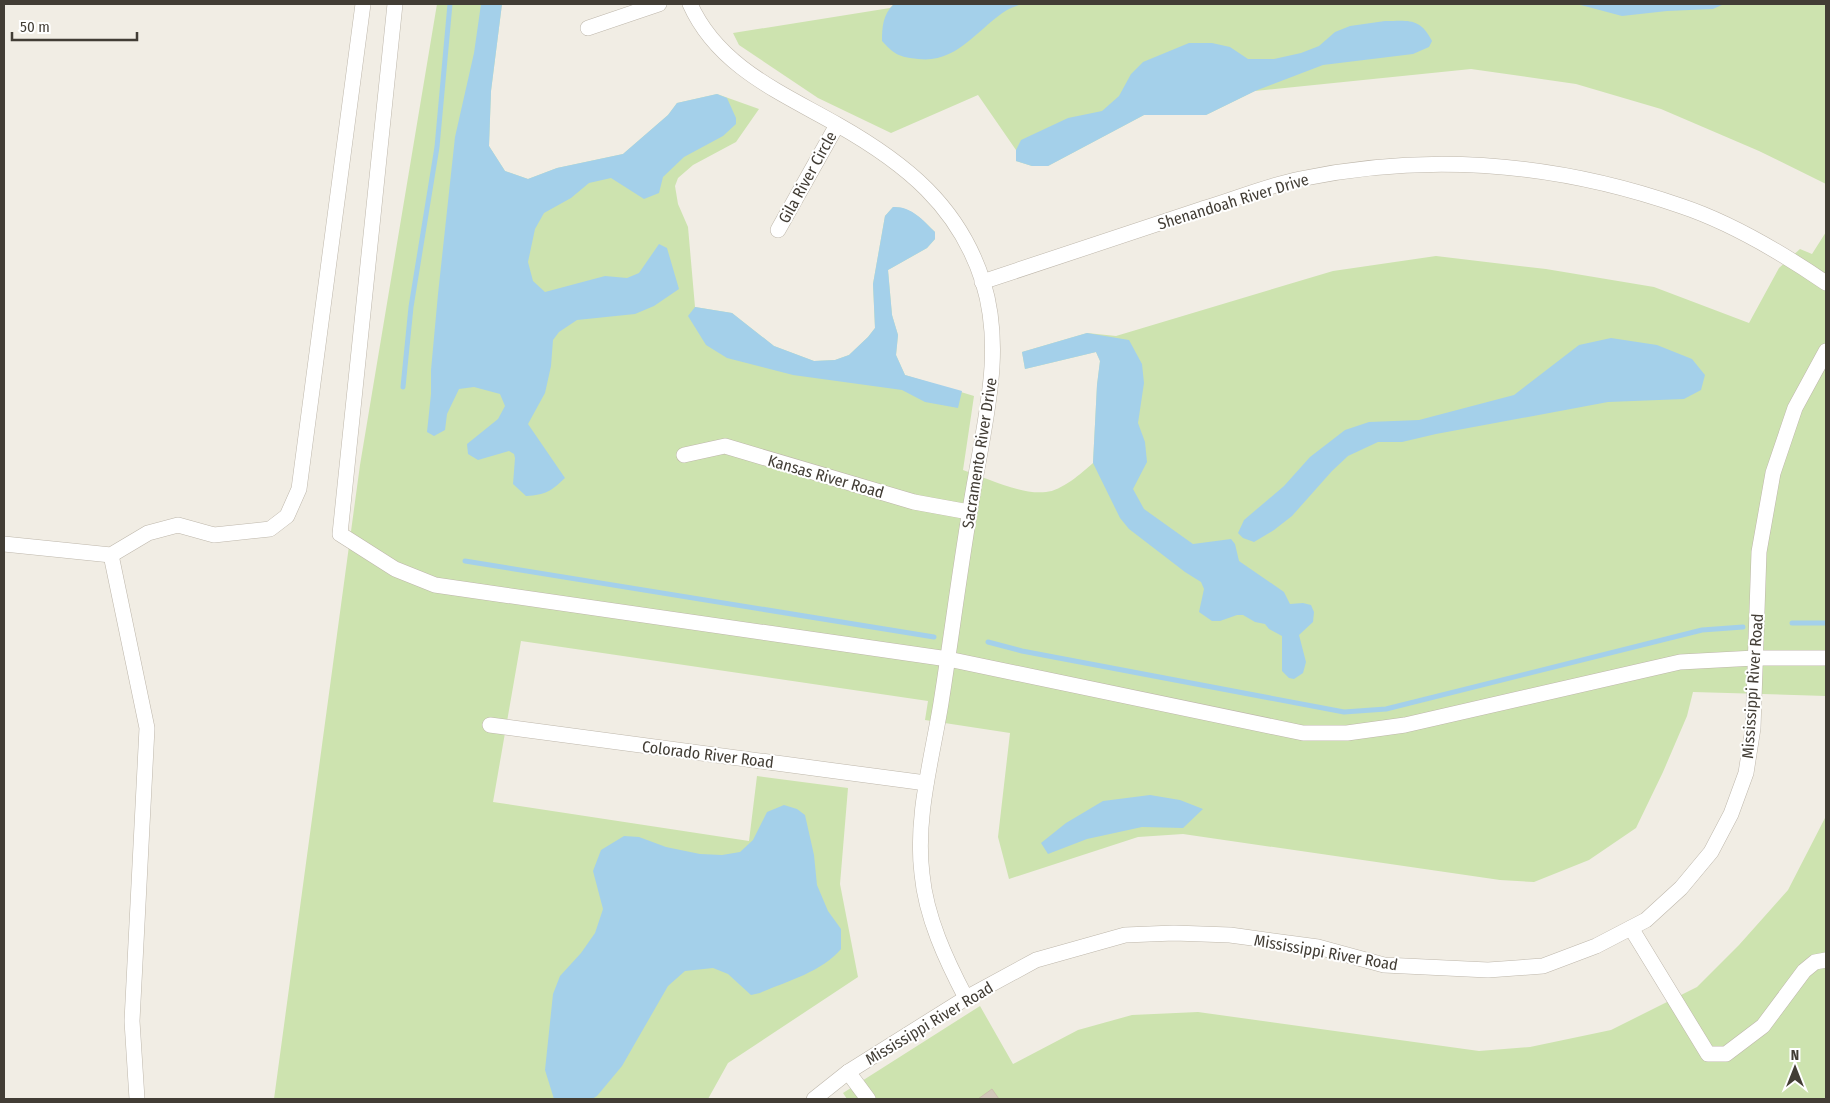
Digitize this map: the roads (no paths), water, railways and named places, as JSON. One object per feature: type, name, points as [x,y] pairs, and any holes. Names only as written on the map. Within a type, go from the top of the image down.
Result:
[{"type":"street","points":[[4,544],[111,555],[148,533],[178,525],[214,535],[270,529],[286,516],[298,489],[363,4]]},
{"type":"street","points":[[395,4],[340,534],[395,570],[434,585],[948,659],[1303,733],[1347,733],[1405,725],[1680,662],[1755,658],[1826,658]]},
{"type":"street","points":[[588,28],[659,4]]},
{"type":"street","name":"Sacramento River Drive","points":[[690,4],[706,32],[729,59],[743,70],[880,150],[919,180],[956,222],[972,254],[982,282],[989,309],[993,338],[991,386],[969,512],[948,659],[926,783],[920,833],[920,859],[925,898],[954,974],[966,998]]},
{"type":"street","name":"Gila River Circle","points":[[778,230],[837,124]]},
{"type":"street","name":"Shenandoah River Drive","points":[[982,282],[1298,179],[1364,168],[1421,164],[1492,166],[1541,171],[1607,183],[1683,206],[1742,232],[1826,283]]},
{"type":"street","name":"Mississippi River Road","points":[[814,1099],[848,1072],[966,998],[1036,960],[1125,935],[1174,933],[1230,935],[1318,947],[1384,965],[1488,970],[1543,966],[1596,946],[1646,920],[1681,888],[1710,852],[1731,814],[1746,773],[1753,728],[1759,552],[1773,473],[1795,408],[1826,351]]},
{"type":"street","name":"Kansas River Road","points":[[684,455],[725,446],[914,502],[969,512]]},
{"type":"street","points":[[111,555],[147,728],[132,1021],[136,1099]]},
{"type":"street","name":"Colorado River Road","points":[[490,725],[926,783]]},
{"type":"street","points":[[1631,928],[1708,1054],[1726,1054],[1763,1026],[1804,971],[1815,962],[1826,960]]},
{"type":"street","points":[[848,1072],[868,1099]]},
{"type":"water","points":[[481,4],[502,4],[491,91],[489,146],[505,171],[528,179],[557,168],[623,154],[668,115],[677,103],[717,94],[727,98],[736,118],[736,124],[723,136],[684,157],[663,177],[659,193],[644,199],[611,178],[589,183],[571,198],[544,213],[535,229],[528,262],[533,281],[545,292],[605,276],[627,278],[639,273],[659,244],[667,248],[679,289],[654,306],[635,314],[577,320],[559,332],[553,340],[551,366],[545,393],[528,424],[565,478],[548,492],[539,495],[526,496],[513,484],[515,458],[514,454],[509,451],[478,460],[468,454],[467,444],[498,419],[505,406],[500,394],[474,387],[459,389],[447,414],[445,430],[434,436],[427,432],[438,294],[455,137],[474,53]]},
{"type":"water","points":[[894,4],[1021,4],[996,17],[956,50],[932,59],[918,59],[902,56],[894,52],[882,41],[884,21],[887,12]]},
{"type":"water","points":[[1577,4],[1724,4],[1713,9],[1667,11],[1622,16]]},
{"type":"water","points":[[1385,21],[1407,21],[1418,24],[1432,41],[1429,47],[1413,54],[1323,65],[1255,91],[1206,115],[1144,115],[1048,166],[1032,166],[1016,161],[1016,150],[1021,140],[1068,118],[1102,111],[1119,96],[1131,74],[1143,62],[1189,43],[1212,43],[1230,47],[1248,59],[1274,59],[1301,53],[1319,46],[1335,32],[1350,26]]},
{"type":"water","points":[[893,207],[911,211],[935,232],[935,239],[927,248],[888,270],[892,315],[898,335],[896,355],[905,375],[962,391],[958,408],[925,402],[902,390],[793,375],[727,358],[706,345],[688,316],[695,307],[732,313],[774,346],[814,361],[835,360],[849,355],[875,328],[873,284],[885,216]]},
{"type":"water","points":[[1087,333],[1129,340],[1142,364],[1144,383],[1138,423],[1145,442],[1147,462],[1133,489],[1144,509],[1193,544],[1231,539],[1235,544],[1239,561],[1284,592],[1290,604],[1303,603],[1311,605],[1314,612],[1313,622],[1299,635],[1306,662],[1303,673],[1294,679],[1289,678],[1282,671],[1282,636],[1269,629],[1265,624],[1255,622],[1243,615],[1237,615],[1220,621],[1212,621],[1199,612],[1204,589],[1201,582],[1129,529],[1120,518],[1093,463],[1100,361],[1096,352],[1025,369],[1022,352]]},
{"type":"water","points":[[1611,338],[1657,345],[1692,359],[1705,375],[1701,390],[1684,399],[1608,402],[1402,442],[1378,442],[1348,456],[1292,516],[1274,530],[1254,542],[1243,538],[1238,533],[1244,520],[1284,486],[1310,457],[1345,430],[1369,422],[1419,420],[1514,395],[1579,345]]},
{"type":"water","points":[[1150,795],[1180,800],[1203,809],[1183,828],[1142,827],[1087,839],[1048,854],[1041,843],[1066,823],[1103,801]]},
{"type":"water","points":[[784,805],[797,809],[805,815],[814,855],[817,885],[828,911],[841,929],[841,949],[814,970],[751,995],[728,974],[713,968],[685,971],[668,986],[622,1066],[597,1096],[592,1099],[554,1099],[545,1070],[553,994],[560,976],[581,953],[595,933],[603,909],[593,871],[601,850],[624,836],[639,837],[666,847],[700,854],[722,855],[740,852],[753,840],[767,812]]},
{"type":"waterway","points":[[403,387],[411,307],[437,147],[450,4]]},
{"type":"waterway","points":[[465,561],[934,637]]},
{"type":"waterway","points":[[1792,623],[1826,623]]},
{"type":"waterway","points":[[988,642],[1022,651],[1344,712],[1386,709],[1702,630],[1743,627]]}]
